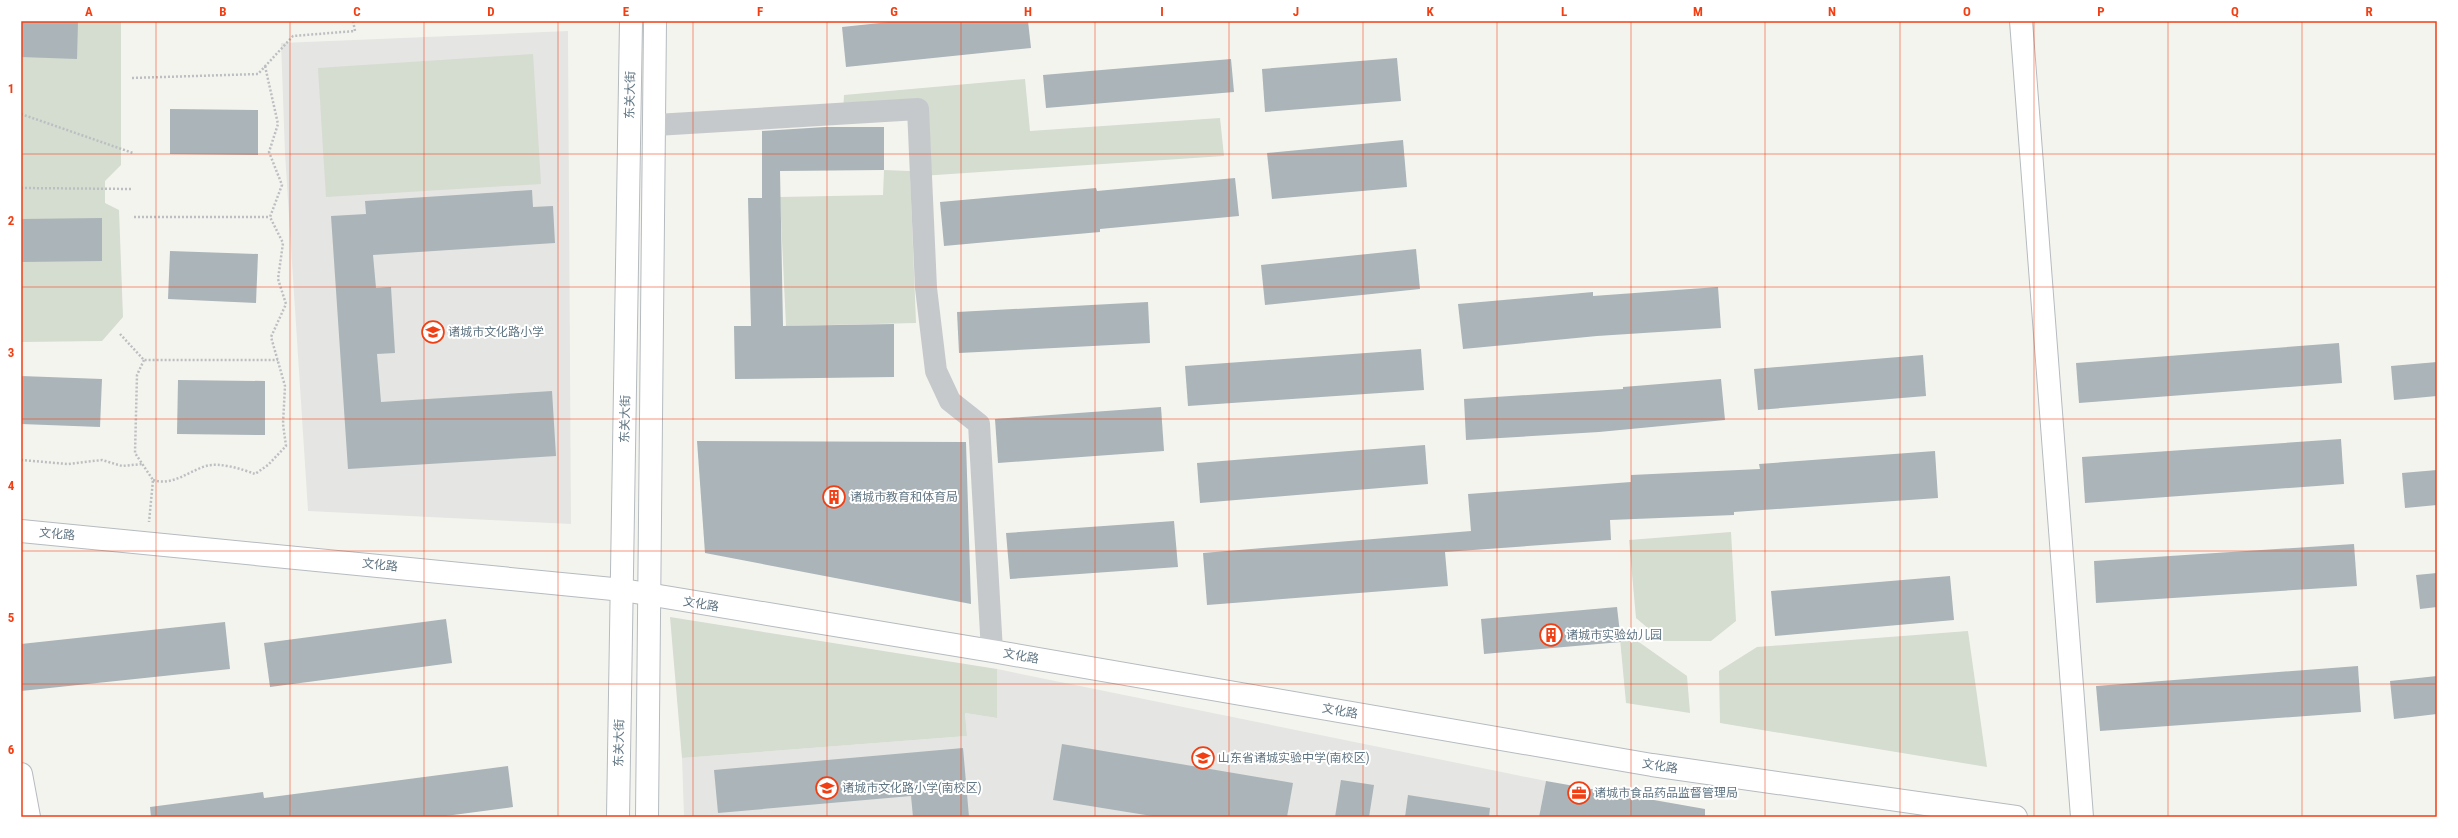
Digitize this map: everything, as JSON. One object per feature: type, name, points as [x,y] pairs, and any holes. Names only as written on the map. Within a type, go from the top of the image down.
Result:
[{"type":"street","name":"东关大街","points":[[618,817],[623,590],[631,21]]},
{"type":"street","name":"东关大街","points":[[647,817],[656,21]]},
{"type":"street","points":[[2021,21],[2082,817]]},
{"type":"street","points":[[656,125],[918,109],[926,288],[936,371],[950,401],[979,424],[992,651]]},
{"type":"street","name":"文化路","points":[[21,531],[148,542],[623,590],[992,651],[1652,765],[2016,817]]},
{"type":"street","points":[[21,774],[29,817]]},
{"type":"path","points":[[132,78],[258,74],[293,36],[355,32],[353,21]]},
{"type":"path","points":[[152,480],[163,483],[207,466],[241,469],[255,474],[268,465],[286,446],[283,424],[285,386],[271,337],[286,304],[278,279],[283,243],[270,217],[282,185],[269,152],[278,124],[266,66]]},
{"type":"path","points":[[21,114],[133,153]]},
{"type":"path","points":[[21,188],[133,189]]},
{"type":"path","points":[[134,217],[270,217]]},
{"type":"path","points":[[120,334],[144,360],[278,360]]},
{"type":"path","points":[[144,360],[137,375],[135,452],[152,480],[148,542]]},
{"type":"path","points":[[21,460],[68,464],[102,460],[122,466],[142,464]]},
{"type":"shaded area","points":[[21,21],[121,21],[121,165],[105,181],[105,203],[119,210],[123,317],[102,341],[21,342]]},
{"type":"shaded area","name":"诸城市文化路小学","points":[[568,31],[571,524],[308,511],[285,154],[281,43]]},
{"type":"shaded area","points":[[533,54],[541,184],[326,197],[318,68]]},
{"type":"shaded area","points":[[1025,79],[1030,131],[1220,118],[1224,156],[921,176],[918,109],[843,112],[844,95]]},
{"type":"shaded area","points":[[884,170],[910,171],[916,323],[786,326],[780,197],[883,195]]},
{"type":"shaded area","points":[[1731,532],[1736,621],[1711,641],[1663,641],[1636,618],[1629,540]]},
{"type":"shaded area","points":[[670,617],[997,669],[997,718],[965,713],[967,736],[682,758]]},
{"type":"shaded area","points":[[1619,628],[1687,676],[1690,713],[1626,703]]},
{"type":"shaded area","points":[[1968,631],[1987,767],[1720,723],[1719,671],[1757,647]]},
{"type":"shaded area","name":"山东省诸城实验中学(南校区)","points":[[997,669],[1546,781],[1539,817],[684,817],[682,758],[967,736],[965,713],[997,718]]},
{"type":"building","points":[[21,21],[78,21],[77,59],[21,57]]},
{"type":"building","points":[[899,21],[1028,21],[1031,48],[846,67],[842,27]]},
{"type":"building","points":[[1397,58],[1401,101],[1265,112],[1262,69]]},
{"type":"building","points":[[1231,59],[1234,92],[1046,108],[1043,75]]},
{"type":"building","points":[[170,109],[258,110],[258,155],[170,154]]},
{"type":"building","points":[[825,127],[884,127],[884,170],[780,171],[783,326],[894,324],[894,377],[735,379],[734,326],[751,326],[748,198],[762,198],[762,131]]},
{"type":"building","points":[[1403,140],[1407,187],[1272,199],[1267,153]]},
{"type":"building","points":[[1235,178],[1239,216],[1100,229],[1100,232],[944,246],[940,202],[1096,188],[1097,191]]},
{"type":"building","points":[[532,190],[533,207],[553,206],[555,243],[373,255],[376,288],[391,287],[395,353],[377,354],[381,402],[552,391],[556,456],[348,469],[331,216],[366,214],[365,201]]},
{"type":"building","points":[[102,218],[102,261],[21,262],[21,219]]},
{"type":"building","points":[[1416,249],[1420,289],[1265,305],[1261,265]]},
{"type":"building","points":[[170,251],[258,254],[256,303],[168,299]]},
{"type":"building","points":[[1718,287],[1721,328],[1597,336],[1463,349],[1458,304],[1593,292],[1593,296]]},
{"type":"building","points":[[1148,302],[1150,343],[959,353],[957,312]]},
{"type":"building","points":[[2339,343],[2342,383],[2079,403],[2076,363]]},
{"type":"building","points":[[1421,349],[1424,390],[1188,406],[1185,366]]},
{"type":"building","points":[[1923,355],[1926,396],[1758,410],[1754,369]]},
{"type":"building","points":[[2437,362],[2437,396],[2394,400],[2391,366]]},
{"type":"building","points":[[21,376],[102,379],[100,427],[21,424]]},
{"type":"building","points":[[1721,379],[1725,420],[1599,432],[1466,440],[1464,399],[1623,389],[1623,387]]},
{"type":"building","points":[[178,380],[265,381],[265,435],[177,434]]},
{"type":"building","points":[[1161,407],[1164,451],[998,463],[995,419]]},
{"type":"building","points":[[2341,439],[2344,484],[2085,503],[2082,457]]},
{"type":"building","name":"诸城市教育和体育局","points":[[697,441],[966,442],[971,604],[705,553]]},
{"type":"building","points":[[1425,445],[1428,484],[1200,503],[1197,463]]},
{"type":"building","points":[[1935,451],[1938,498],[1734,512],[1734,515],[1610,520],[1611,540],[1445,552],[1448,586],[1207,605],[1203,553],[1471,531],[1468,494],[1631,482],[1631,475],[1760,469],[1759,464]]},
{"type":"building","points":[[2437,470],[2437,505],[2405,508],[2402,473]]},
{"type":"building","points":[[1174,521],[1178,567],[1010,579],[1006,533]]},
{"type":"building","points":[[2354,544],[2357,586],[2096,603],[2094,561]]},
{"type":"building","points":[[2437,573],[2437,607],[2420,609],[2416,575]]},
{"type":"building","points":[[1950,576],[1954,620],[1775,636],[1771,591]]},
{"type":"building","name":"诸城市实验幼儿园","points":[[1617,607],[1621,642],[1484,654],[1481,619]]},
{"type":"building","points":[[446,619],[452,663],[270,687],[264,643]]},
{"type":"building","points":[[225,622],[230,669],[21,691],[21,644]]},
{"type":"building","points":[[2358,666],[2361,712],[2100,731],[2096,686]]},
{"type":"building","points":[[2437,676],[2437,714],[2394,719],[2390,681]]},
{"type":"building","points":[[1062,744],[1293,783],[1287,817],[1158,817],[1053,800]]},
{"type":"building","name":"诸城市文化路小学(南校区)","points":[[963,748],[969,817],[913,817],[911,796],[718,813],[714,770]]},
{"type":"building","points":[[508,766],[513,807],[438,817],[151,817],[150,807],[263,792],[264,798]]},
{"type":"building","points":[[1341,780],[1374,785],[1369,817],[1335,817]]},
{"type":"building","name":"诸城市食品药品监督管理局","points":[[1546,781],[1705,809],[1705,817],[1539,817]]},
{"type":"building","points":[[1408,795],[1490,808],[1489,817],[1405,817]]},
{"type":"place","name":"诸城市文化路小学","points":[[433,332]]},
{"type":"place","name":"诸城市教育和体育局","points":[[834,497]]},
{"type":"place","name":"诸城市实验幼儿园","points":[[1551,635]]},
{"type":"place","name":"山东省诸城实验中学(南校区)","points":[[1203,758]]},
{"type":"place","name":"诸城市文化路小学(南校区)","points":[[827,788]]},
{"type":"place","name":"诸城市食品药品监督管理局","points":[[1579,793]]}]
